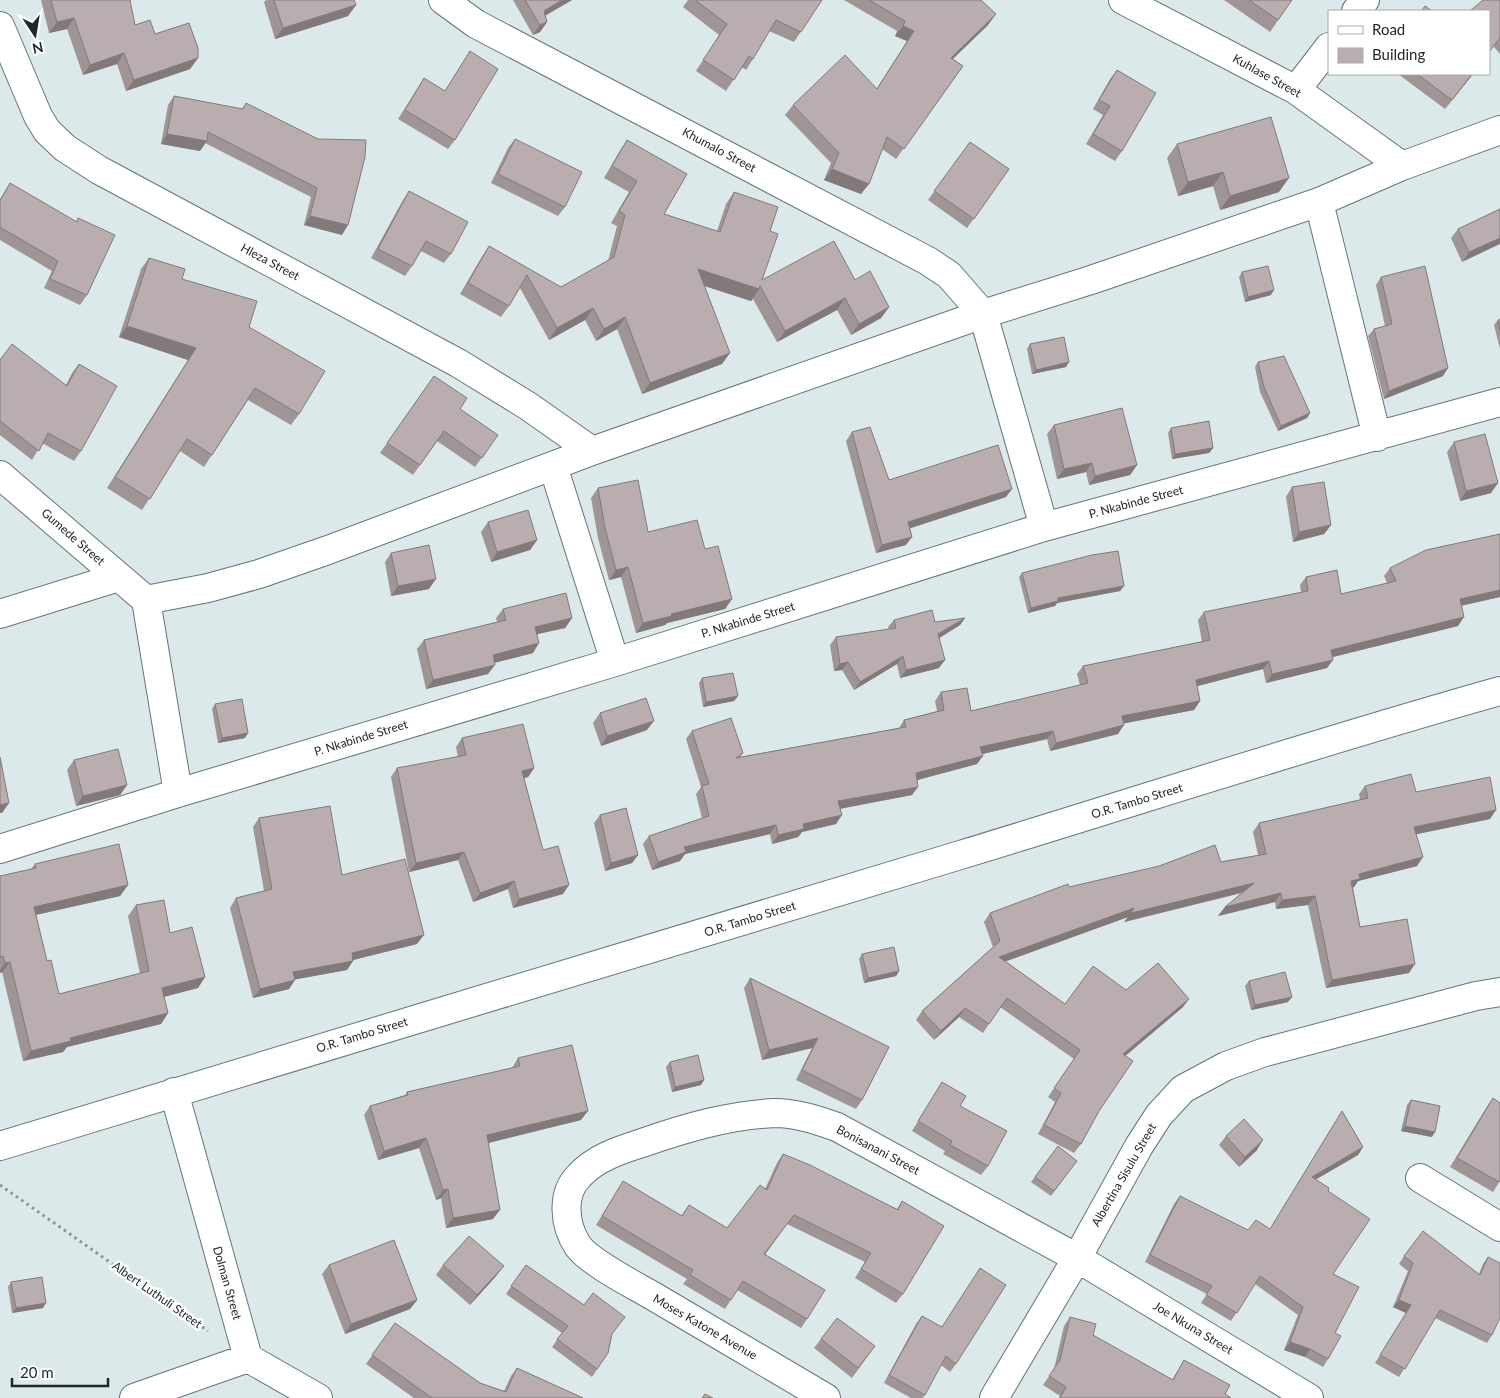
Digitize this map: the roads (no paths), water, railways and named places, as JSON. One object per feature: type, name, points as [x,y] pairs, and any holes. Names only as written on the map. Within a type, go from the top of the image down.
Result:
[{"type":"street","name":"Khumalo Street","points":[[443,0],[476,24],[928,261],[949,275],[983,314]]},
{"type":"street","name":"Kuhlase Street","points":[[1123,0],[1296,90],[1402,166]]},
{"type":"street","points":[[1357,10],[1365,0]]},
{"type":"street","name":"Hleza Street","points":[[0,26],[38,116],[47,131],[65,148],[99,170],[458,363],[528,406],[592,451]]},
{"type":"street","points":[[1296,90],[1328,48]]},
{"type":"street","points":[[178,793],[146,600],[208,588],[259,574],[592,451],[983,314],[1091,280],[1319,202],[1402,166],[1500,130]]},
{"type":"street","points":[[1319,202],[1377,437]]},
{"type":"street","points":[[983,314],[1044,527]]},
{"type":"street","name":"P. Nkabinde Street","points":[[0,849],[178,793],[615,662],[1044,527],[1500,402]]},
{"type":"street","points":[[554,466],[615,662]]},
{"type":"street","name":"Gumede Street","points":[[0,475],[146,600]]},
{"type":"street","points":[[0,614],[119,577]]},
{"type":"street","name":"O.R. Tambo Street","points":[[0,1146],[967,853],[1391,722],[1500,691]]},
{"type":"street","name":"Albertina Sisulu Street","points":[[994,1398],[1077,1258],[1139,1146],[1159,1115],[1183,1089],[1226,1066],[1265,1052],[1476,996],[1500,992]]},
{"type":"street","name":"Dolman Street","points":[[174,1092],[248,1358]]},
{"type":"street","name":"Bonisanani Street","points":[[584,1254],[576,1244],[570,1228],[566,1211],[567,1192],[579,1176],[598,1160],[662,1136],[707,1122],[748,1115],[777,1113],[808,1117],[837,1127],[1077,1258]]},
{"type":"street","points":[[1420,1178],[1500,1227]]},
{"type":"street","name":"Moses Katone Avenue","points":[[584,1254],[826,1398]]},
{"type":"street","name":"Joe Nkuna Street","points":[[1077,1258],[1309,1398]]},
{"type":"street","points":[[134,1398],[248,1358],[318,1398]]}]
